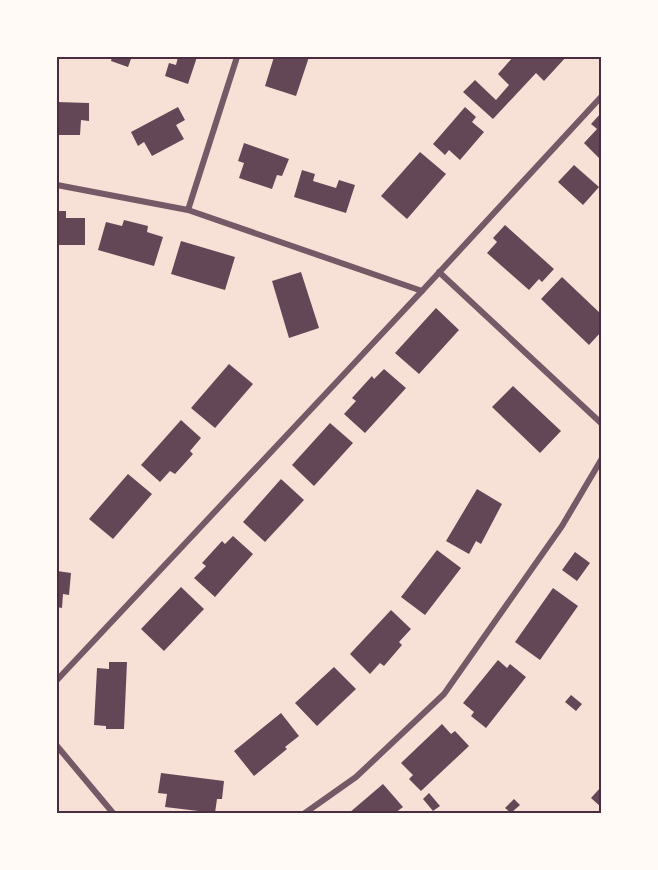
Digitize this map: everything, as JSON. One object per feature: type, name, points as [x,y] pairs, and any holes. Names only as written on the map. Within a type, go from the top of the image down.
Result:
[{"type":"street","points":[[188,210],[237,57]]},
{"type":"street","points":[[57,680],[601,97]]},
{"type":"street","points":[[57,185],[188,210],[422,291]]},
{"type":"street","points":[[439,272],[601,423]]},
{"type":"street","points":[[305,813],[356,777],[444,694],[562,526],[601,460]]},
{"type":"street","points":[[57,746],[113,813]]},
{"type":"building","points":[[112,57],[131,59],[128,67],[111,61]]},
{"type":"building","points":[[178,57],[197,57],[188,84],[165,76],[169,63],[176,65]]},
{"type":"building","points":[[274,57],[309,57],[296,96],[265,86]]},
{"type":"building","points":[[513,57],[566,57],[544,81],[536,73],[493,119],[463,92],[475,80],[496,100],[509,85],[498,74]]},
{"type":"building","points":[[57,102],[89,103],[89,121],[81,120],[80,135],[57,135]]},
{"type":"building","points":[[178,107],[185,120],[176,125],[184,139],[152,156],[144,142],[138,146],[131,132]]},
{"type":"building","points":[[465,107],[476,117],[472,122],[484,132],[460,160],[449,150],[445,155],[433,144]]},
{"type":"building","points":[[601,113],[601,156],[599,158],[584,143],[597,129],[591,124]]},
{"type":"building","points":[[244,143],[289,159],[282,176],[277,175],[272,189],[239,178],[244,163],[238,161]]},
{"type":"building","points":[[420,152],[446,174],[407,219],[381,196]]},
{"type":"building","points":[[574,165],[599,187],[583,205],[558,182]]},
{"type":"building","points":[[302,170],[315,174],[313,181],[336,188],[339,180],[355,185],[346,213],[294,197]]},
{"type":"building","points":[[57,211],[66,211],[66,218],[85,218],[85,245],[57,245]]},
{"type":"building","points":[[124,220],[148,226],[147,232],[163,237],[154,266],[98,250],[106,222],[122,226]]},
{"type":"building","points":[[505,225],[554,269],[542,282],[539,279],[529,290],[487,253],[497,242],[493,238]]},
{"type":"building","points":[[181,241],[235,257],[225,290],[171,274]]},
{"type":"building","points":[[301,272],[319,328],[289,338],[272,281]]},
{"type":"building","points":[[562,277],[601,314],[601,332],[589,345],[541,299]]},
{"type":"building","points":[[436,308],[459,330],[419,374],[395,353]]},
{"type":"building","points":[[229,364],[253,384],[215,428],[191,408]]},
{"type":"building","points":[[384,369],[406,388],[365,433],[344,414],[356,401],[352,398],[372,376],[374,379]]},
{"type":"building","points":[[513,386],[561,431],[540,453],[492,407]]},
{"type":"building","points":[[181,420],[201,438],[190,451],[193,454],[175,474],[170,471],[160,482],[141,465]]},
{"type":"building","points":[[330,423],[353,443],[314,486],[292,465]]},
{"type":"building","points":[[128,474],[152,494],[113,539],[89,519]]},
{"type":"building","points":[[281,479],[304,500],[265,542],[243,522]]},
{"type":"building","points":[[477,489],[502,504],[481,544],[476,541],[469,554],[446,541]]},
{"type":"building","points":[[233,536],[253,554],[215,597],[194,578],[206,566],[202,563],[222,541],[225,544]]},
{"type":"building","points":[[437,550],[461,568],[425,615],[401,597]]},
{"type":"building","points":[[575,552],[590,563],[577,581],[562,570]]},
{"type":"building","points":[[57,571],[71,573],[69,595],[63,594],[62,608],[57,607]]},
{"type":"building","points":[[181,587],[204,609],[164,651],[141,629]]},
{"type":"building","points":[[553,588],[578,606],[540,660],[515,642]]},
{"type":"building","points":[[391,610],[411,629],[399,642],[402,645],[384,666],[380,663],[370,674],[350,654]]},
{"type":"building","points":[[498,660],[507,668],[510,664],[526,677],[486,728],[471,716],[474,712],[463,703]]},
{"type":"building","points":[[109,662],[127,662],[124,729],[106,729],[106,726],[94,725],[97,668],[109,669]]},
{"type":"building","points":[[334,667],[356,689],[317,726],[295,703]]},
{"type":"building","points":[[571,695],[582,704],[576,711],[565,702]]},
{"type":"building","points":[[281,713],[299,736],[254,776],[234,751]]},
{"type":"building","points":[[442,724],[451,734],[455,731],[469,746],[421,791],[409,779],[413,775],[401,763]]},
{"type":"building","points":[[161,773],[224,781],[222,799],[217,799],[215,813],[165,807],[167,794],[158,793]]},
{"type":"building","points":[[383,784],[403,807],[395,813],[349,813]]},
{"type":"building","points":[[601,787],[601,807],[591,798]]},
{"type":"building","points":[[429,793],[440,806],[433,811],[423,799]]},
{"type":"building","points":[[514,799],[520,805],[511,813],[505,808]]}]
